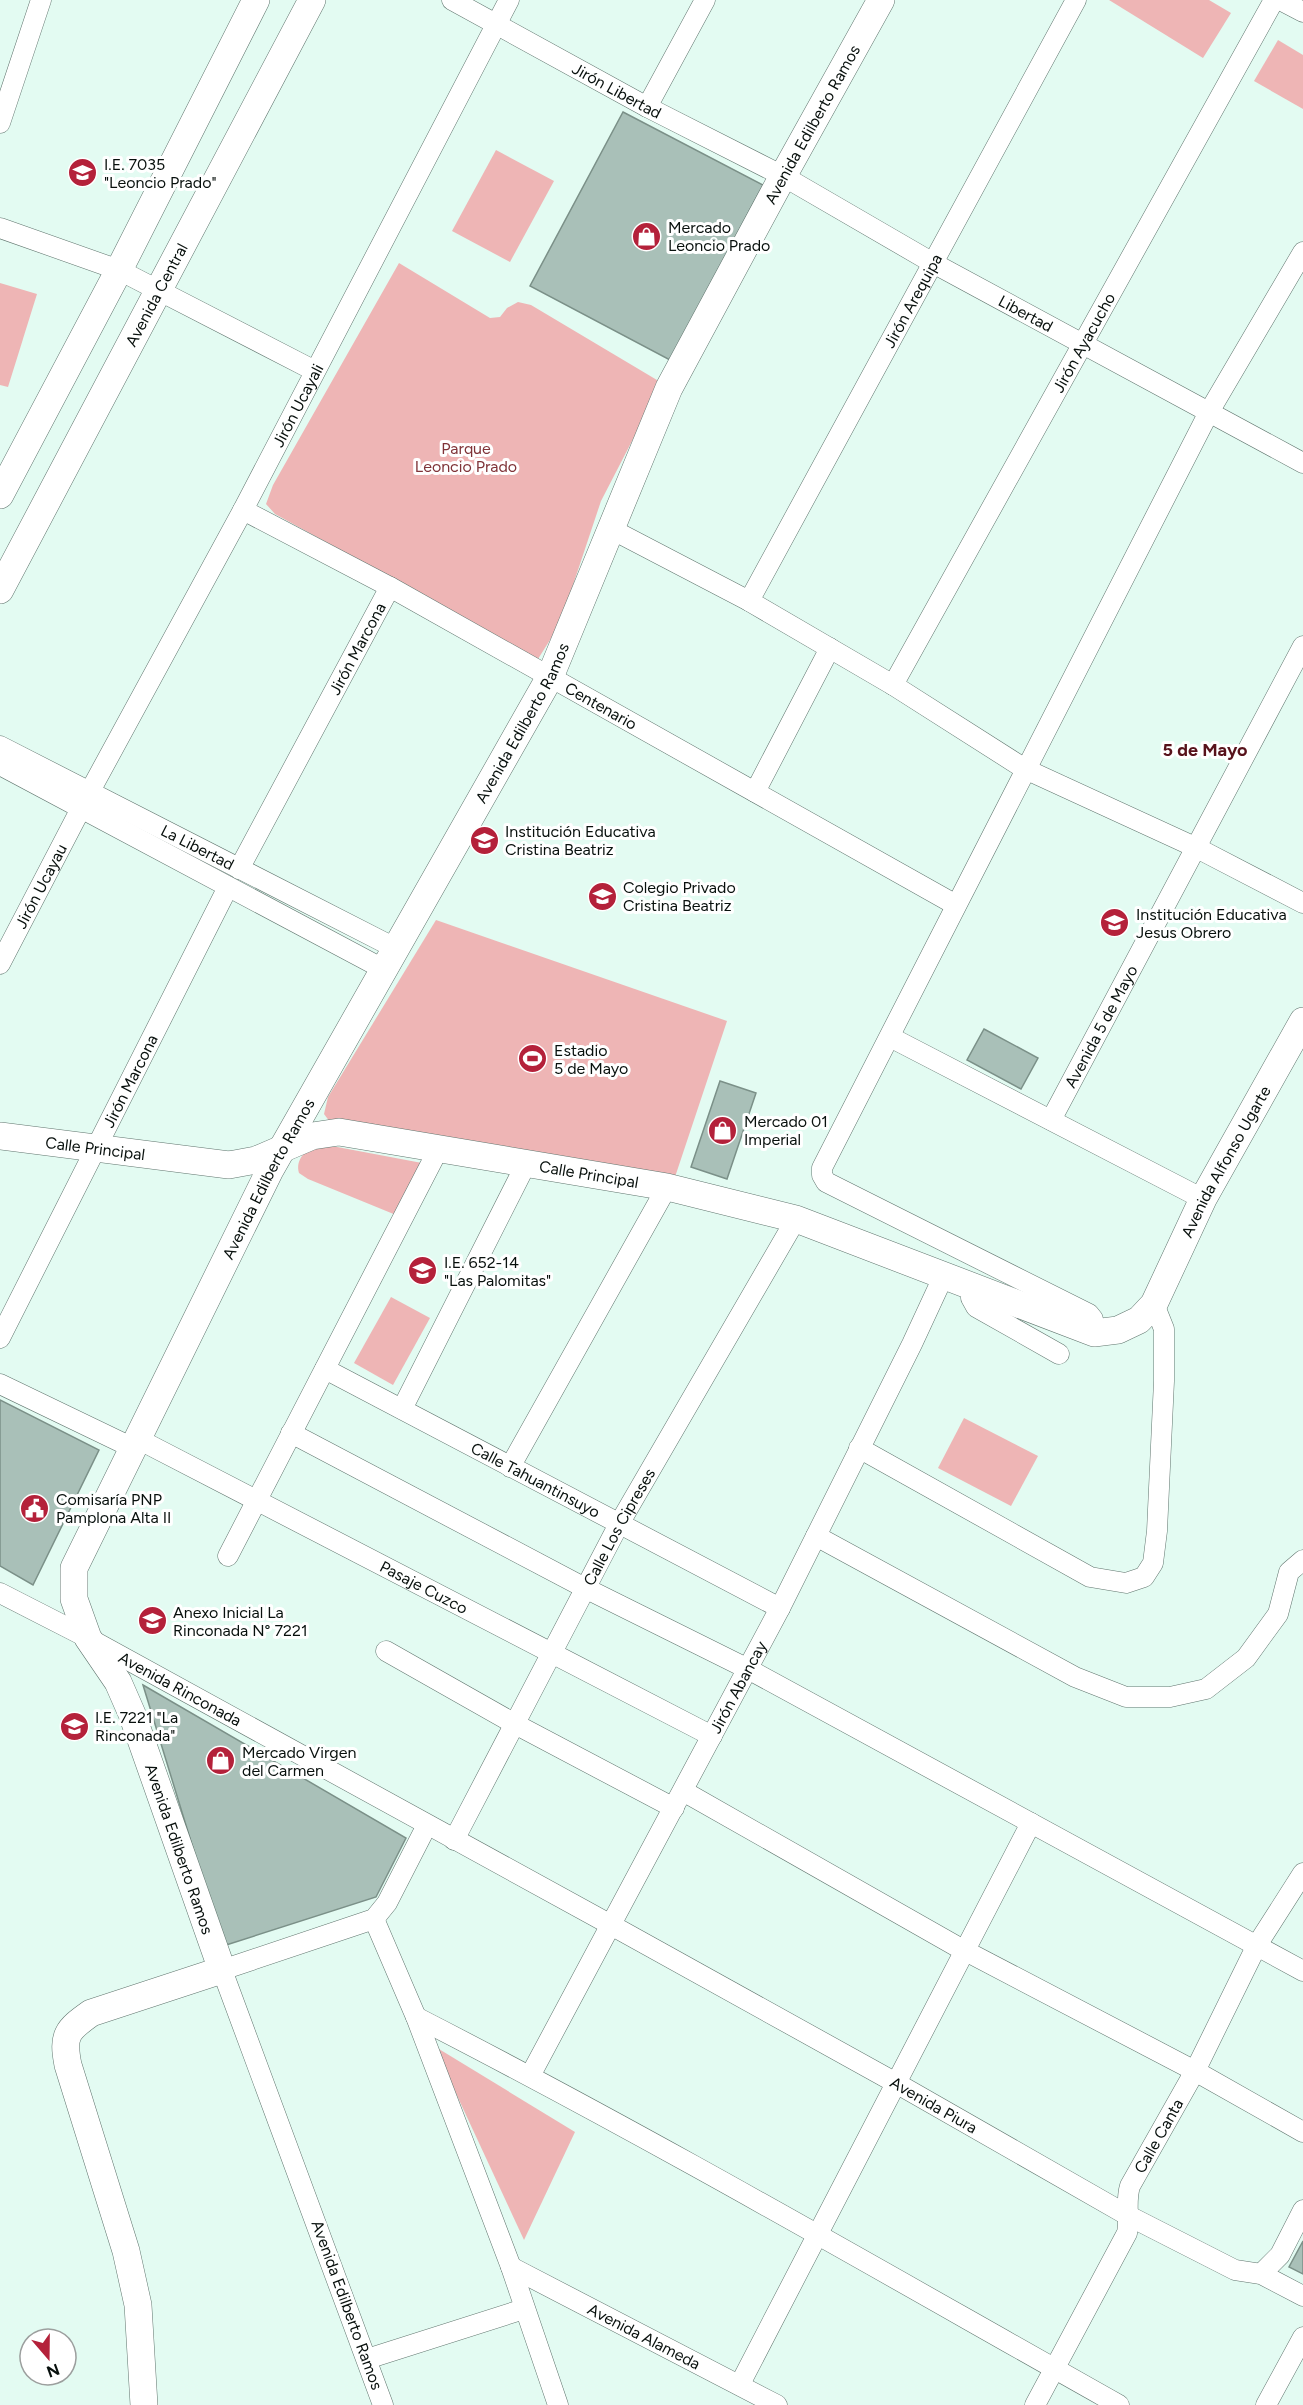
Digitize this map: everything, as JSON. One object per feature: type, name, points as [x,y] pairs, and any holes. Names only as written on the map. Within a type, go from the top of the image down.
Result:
[{"type":"street","points":[[0,123],[40,0]]},
{"type":"street","points":[[0,495],[119,270],[256,0]]},
{"type":"street","name":"Avenida Central","points":[[0,590],[312,0]]},
{"type":"street","name":"Jirón Libertad","points":[[452,0],[647,107],[783,176]]},
{"type":"street","name":"Jirón Ucayali","points":[[85,800],[243,510],[509,0]]},
{"type":"street","points":[[647,107],[705,0]]},
{"type":"street","name":"Avenida Edilberto Ramos","points":[[383,2405],[222,1970],[132,1714],[118,1682],[88,1638],[74,1599],[74,1568],[270,1170],[550,676],[669,387],[881,0]]},
{"type":"street","name":"Jirón Arequipa","points":[[749,601],[1076,0]]},
{"type":"street","name":"Jirón Ayacucho","points":[[893,685],[1274,0]]},
{"type":"street","points":[[1280,0],[1303,12]]},
{"type":"street","name":"Libertad","points":[[783,176],[933,263],[1303,463]]},
{"type":"street","points":[[0,228],[119,270],[315,371]]},
{"type":"street","points":[[859,1448],[1090,1577],[1126,1583],[1144,1577],[1153,1563],[1158,1531],[1164,1381],[1164,1329],[1154,1304],[1139,1320],[1118,1330],[1094,1334],[1093,1319],[1089,1314],[826,1182],[822,1175],[822,1168],[1209,412],[1303,252]]},
{"type":"street","name":"Centenario","points":[[243,510],[390,587],[956,905]]},
{"type":"street","points":[[611,529],[749,601],[893,685],[1025,769],[1197,848],[1303,903]]},
{"type":"street","name":"Jirón Marcona","points":[[239,869],[390,587]]},
{"type":"street","name":"Avenida 5 de Mayo","points":[[1051,1120],[1303,646]]},
{"type":"street","points":[[755,792],[830,648]]},
{"type":"street","name":"La Libertad","points":[[0,746],[228,887],[391,960]]},
{"type":"street","name":"La Libertad","points":[[0,765],[85,800],[239,869],[391,960]]},
{"type":"street","name":"Jirón Ucayau","points":[[0,964],[85,800]]},
{"type":"street","name":"Jirón Marcona","points":[[0,1338],[228,887]]},
{"type":"street","name":"Avenida Alfonso Ugarte","points":[[1154,1304],[1203,1199],[1303,1021]]},
{"type":"street","points":[[890,1036],[1203,1199]]},
{"type":"street","name":"Calle Principal","points":[[0,1136],[229,1165],[256,1160],[312,1136],[339,1132],[667,1187],[796,1219],[1094,1334]]},
{"type":"street","points":[[228,1556],[438,1150]]},
{"type":"street","points":[[402,1409],[526,1164]]},
{"type":"street","points":[[510,1467],[667,1187]]},
{"type":"street","name":"Calle Los Cipreses","points":[[454,1840],[619,1524],[796,1219]]},
{"type":"street","name":"Jirón Abancay","points":[[530,2076],[780,1608],[944,1275]]},
{"type":"street","points":[[973,1286],[971,1298],[976,1307],[1059,1354]]},
{"type":"street","name":"Calle Tahuantinsuyo","points":[[325,1369],[780,1608]]},
{"type":"street","name":"Pasaje Cuzco","points":[[0,1384],[136,1443],[257,1500],[712,1736]]},
{"type":"street","points":[[291,1433],[585,1588],[748,1669],[1303,1971]]},
{"type":"street","points":[[816,1536],[1076,1677],[1126,1697],[1170,1697],[1206,1689],[1246,1658],[1278,1614],[1289,1572],[1303,1560]]},
{"type":"street","name":"Avenida Rinconada","points":[[0,1593],[88,1638],[611,1924]]},
{"type":"street","points":[[386,1651],[515,1724],[678,1799],[1195,2071],[1303,2132]]},
{"type":"street","points":[[740,2384],[1031,1823]]},
{"type":"street","points":[[144,2405],[138,2305],[126,2251],[68,2065],[64,2045],[73,2026],[91,2013],[374,1919],[387,1903],[427,1825]]},
{"type":"street","name":"Calle Canta","points":[[1035,2405],[1127,2233],[1129,2225],[1126,2199],[1130,2186],[1195,2071],[1257,1945],[1303,1873]]},
{"type":"street","points":[[374,1919],[416,2017],[511,2267],[558,2405]]},
{"type":"street","name":"Avenida Piura","points":[[611,1924],[1127,2215],[1235,2270],[1261,2274],[1303,2296]]},
{"type":"street","points":[[416,2017],[530,2076],[818,2234],[1119,2405]]},
{"type":"street","points":[[1261,2274],[1280,2255],[1303,2210]]},
{"type":"street","name":"Avenida Alameda","points":[[511,2267],[777,2405]]},
{"type":"street","points":[[367,2359],[524,2309]]},
{"type":"street","points":[[1266,2405],[1303,2337]]},
{"type":"green space","points":[[1109,0],[1209,0],[1231,13],[1203,58]]},
{"type":"green space","points":[[1278,40],[1303,55],[1303,109],[1254,81]]},
{"type":"green space","points":[[496,150],[554,181],[510,262],[452,231]]},
{"type":"green space","name":"Parque Leoncio Prado","points":[[399,263],[490,318],[500,317],[507,308],[518,302],[531,305],[662,383],[601,501],[568,600],[555,632],[538,659],[275,514],[266,504],[273,485]]},
{"type":"green space","points":[[0,283],[37,294],[8,387],[0,385]]},
{"type":"green space","name":"Estadio 5 de Mayo","points":[[436,920],[727,1021],[675,1177],[330,1122],[324,1114],[328,1097]]},
{"type":"green space","points":[[316,1143],[422,1163],[396,1215],[308,1179],[299,1173],[300,1159]]},
{"type":"green space","points":[[391,1297],[430,1318],[393,1385],[354,1363]]},
{"type":"green space","points":[[964,1418],[1038,1456],[1011,1506],[938,1468]]},
{"type":"green space","points":[[434,2046],[575,2132],[524,2240]]},
{"type":"building","name":"Mercado Leoncio Prado","points":[[623,112],[763,185],[670,360],[530,286]]},
{"type":"building","points":[[984,1029],[1038,1058],[1021,1089],[967,1060]]},
{"type":"building","name":"Mercado 01 Imperial","points":[[720,1081],[756,1093],[727,1179],[691,1167]]},
{"type":"building","name":"Comisaría PNP Pamplona Alta II","points":[[0,1400],[99,1450],[33,1585],[0,1566]]},
{"type":"building","name":"Mercado Virgen del Carmen","points":[[143,1685],[406,1838],[376,1897],[223,1946]]},
{"type":"building","points":[[1303,2241],[1303,2274],[1289,2267]]},
{"type":"place","name":"I.E. 7035 \"Leoncio Prado\"","points":[[83,173]]},
{"type":"place","name":"Mercado Leoncio Prado","points":[[647,236]]},
{"type":"place","name":"Institución Educativa Cristina Beatriz","points":[[484,840]]},
{"type":"place","name":"Colegio Privado Cristina Beatriz","points":[[602,896]]},
{"type":"place","name":"Institución Educativa Jesus Obrero","points":[[1115,923]]},
{"type":"place","name":"Estadio 5 de Mayo","points":[[533,1059]]},
{"type":"place","name":"Mercado 01 Imperial","points":[[723,1130]]},
{"type":"place","name":"I.E. 652-14 \"Las Palomitas\"","points":[[423,1271]]},
{"type":"place","name":"Comisaría PNP Pamplona Alta II","points":[[35,1508]]},
{"type":"place","name":"Anexo Inicial La Rinconada N° 7221","points":[[152,1621]]},
{"type":"place","name":"I.E. 7221 \"La Rinconada\"","points":[[74,1726]]},
{"type":"place","name":"Mercado Virgen del Carmen","points":[[221,1761]]},
{"type":"district","name":"5 de Mayo","points":[[1205,750]]}]
